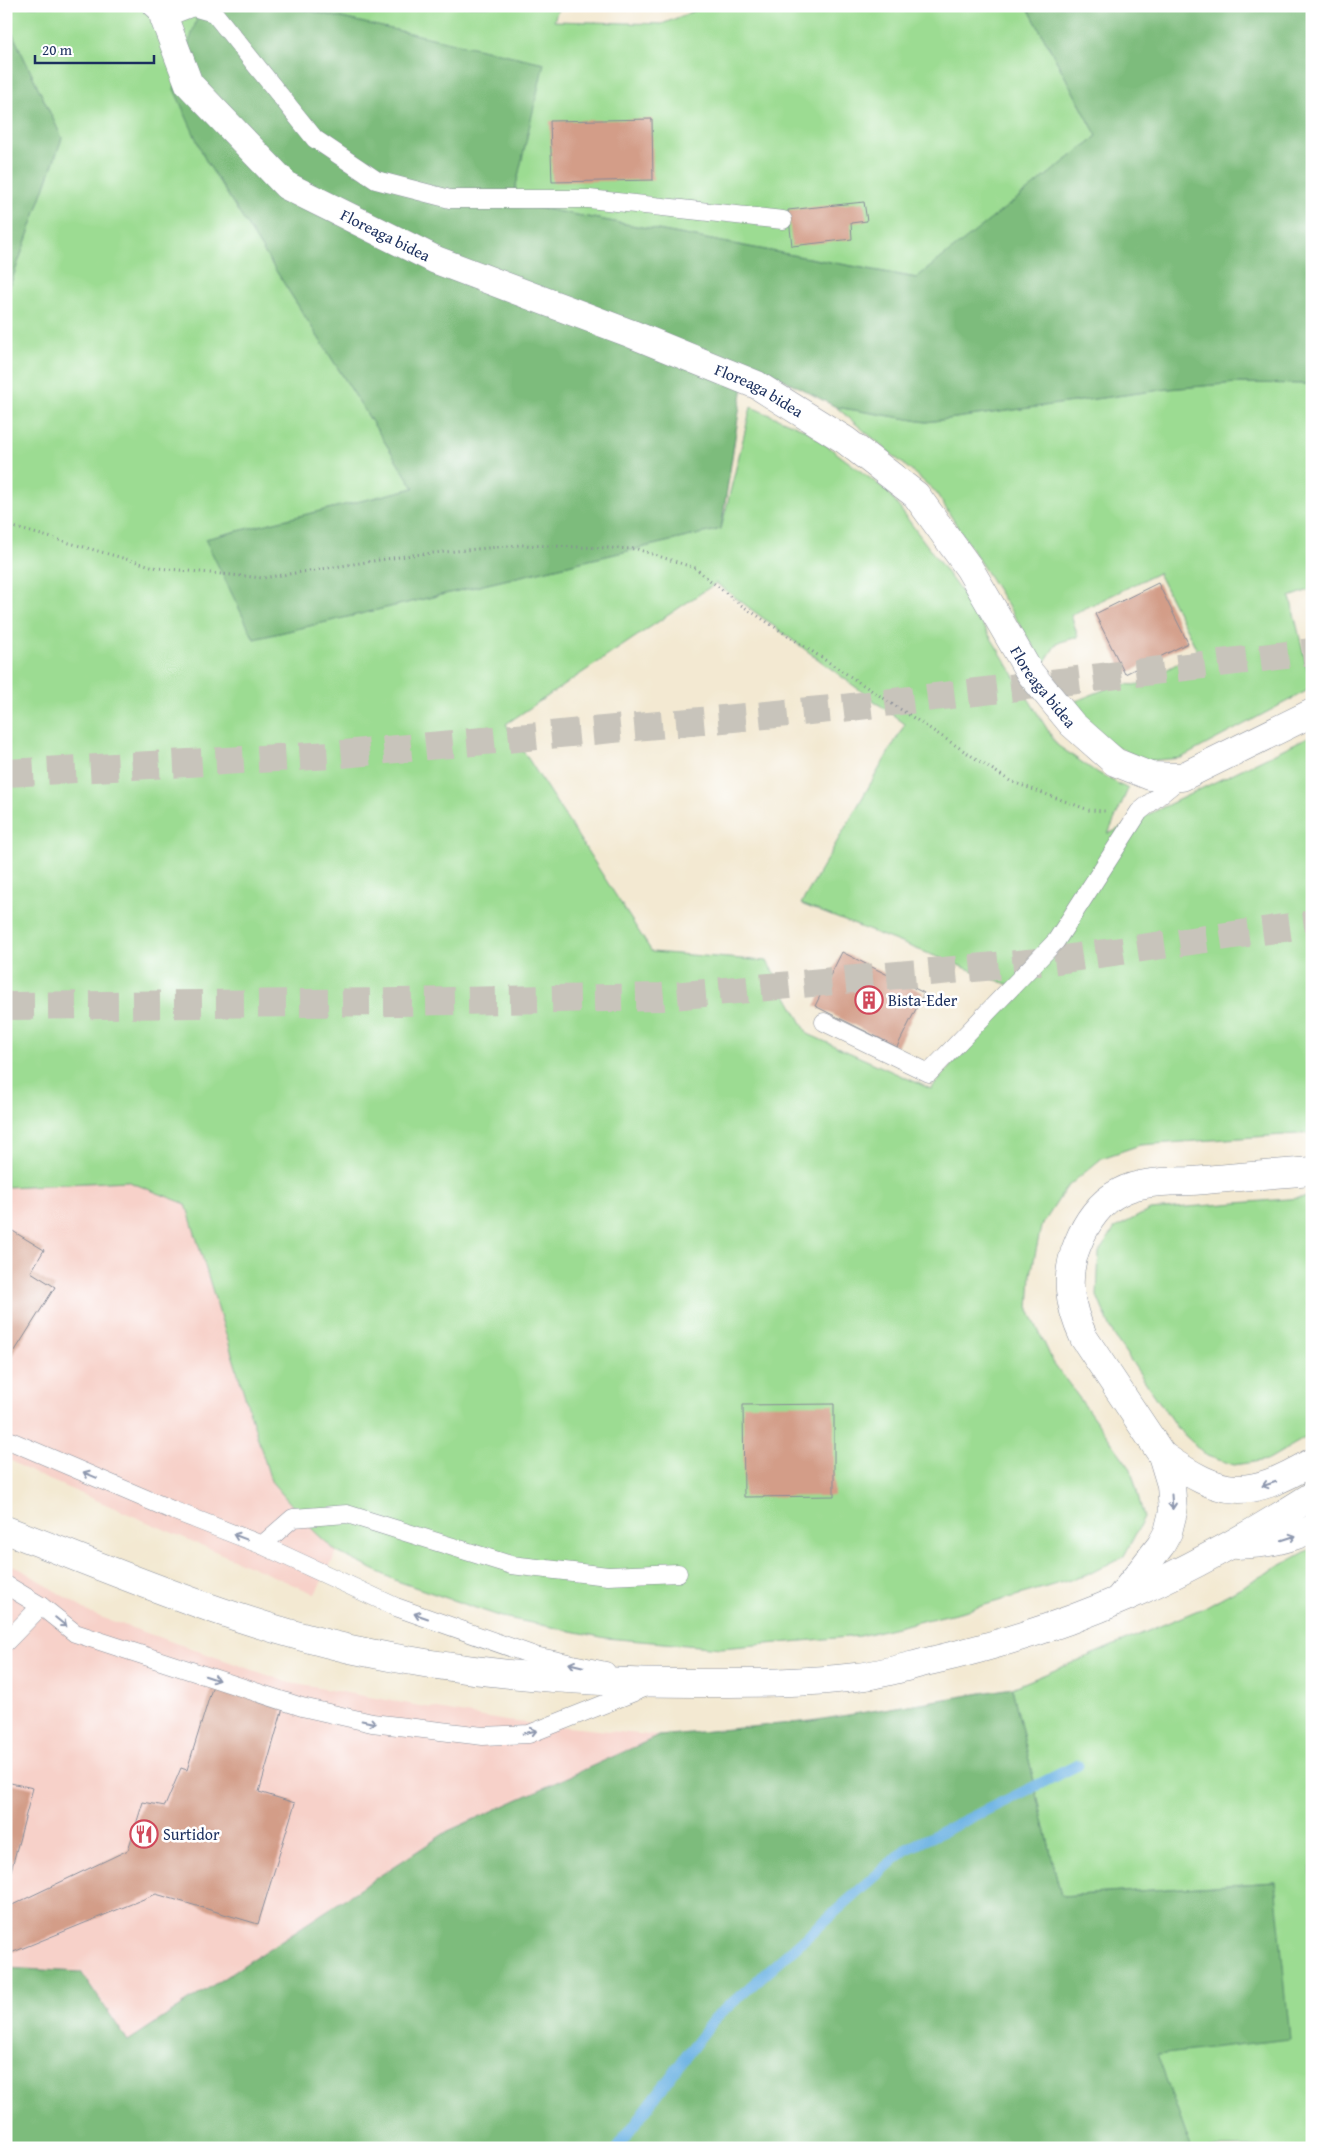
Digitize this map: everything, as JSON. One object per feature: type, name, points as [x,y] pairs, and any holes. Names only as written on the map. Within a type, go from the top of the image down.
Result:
[{"type":"main road","name":"Floreaga bidea","points":[[161,10],[190,84],[287,186],[436,260],[632,334],[756,386],[845,440],[916,495],[969,568],[1030,673],[1072,724],[1114,762],[1150,776],[1182,777],[1312,713]]},
{"type":"main road","points":[[1115,1604],[1161,1545],[1168,1532],[1173,1512],[1171,1484],[1162,1455],[1084,1338],[1075,1319],[1069,1299],[1072,1256],[1088,1221],[1101,1206],[1120,1191],[1149,1184],[1312,1171]]},
{"type":"main road","points":[[1162,1455],[1192,1477],[1215,1486],[1238,1490],[1257,1487],[1282,1479],[1312,1462]]},
{"type":"main road","points":[[6,1530],[267,1626],[349,1648],[508,1675],[581,1681],[658,1683],[759,1682],[858,1677],[975,1651],[1057,1626],[1115,1604],[1231,1546],[1312,1496]]},
{"type":"main road","points":[[1231,1546],[1264,1544],[1290,1538],[1312,1529]]},
{"type":"lane","points":[[161,10],[193,7],[214,12],[315,140],[376,180],[450,199],[589,199],[783,220]]},
{"type":"lane","points":[[824,1022],[928,1074],[1056,941],[1138,812],[1182,777]]},
{"type":"lane","points":[[6,1439],[172,1510],[262,1545],[396,1607],[526,1652],[658,1683]]},
{"type":"lane","points":[[262,1545],[293,1518],[347,1514],[511,1566],[608,1576],[678,1573]]},
{"type":"lane","points":[[6,1585],[42,1606],[75,1633],[302,1707],[372,1723],[483,1736],[529,1734],[658,1683]]},
{"type":"lane","points":[[6,1642],[42,1606]]},
{"type":"path","points":[[6,525],[158,568],[262,578],[412,555],[520,545],[637,549],[695,568],[738,602],[1010,781],[1089,810],[1138,812]]},
{"type":"shaded area","points":[[127,1181],[186,1204],[271,1481],[315,1532],[337,1552],[315,1594],[33,1473],[6,1458],[6,1187]]},
{"type":"shaded area","points":[[6,1563],[17,1567],[92,1614],[290,1683],[506,1721],[659,1736],[448,1831],[128,2042],[81,1972],[6,1968]]},
{"type":"green space","points":[[6,6],[201,6],[205,159],[414,488],[206,539],[254,639],[721,529],[751,407],[806,430],[887,491],[970,604],[1057,745],[1093,770],[1128,789],[1108,834],[1312,735],[1312,1133],[1140,1145],[1102,1158],[1066,1188],[1041,1227],[1031,1274],[1029,1310],[1053,1362],[1131,1469],[1144,1518],[1124,1556],[1087,1575],[968,1610],[859,1636],[721,1648],[606,1638],[502,1617],[397,1581],[337,1552],[315,1532],[271,1481],[186,1204],[127,1181],[6,1187],[6,297],[62,138],[6,20]],"holes":[[[716,583],[905,724],[801,904],[1017,988],[931,1089],[808,1034],[767,961],[652,952],[506,724]]]},
{"type":"green space","points":[[201,6],[288,6],[544,63],[512,203],[916,278],[1097,136],[1027,6],[1312,6],[1312,384],[1237,383],[1168,389],[926,422],[836,407],[747,360],[721,529],[254,639],[205,539],[414,488],[205,159],[174,89]]},
{"type":"green space","points":[[288,6],[559,6],[554,21],[662,24],[706,6],[1027,6],[1097,136],[917,278],[512,203],[543,63]]},
{"type":"green space","points":[[6,20],[62,138],[6,297]]},
{"type":"green space","points":[[1237,383],[1312,384],[1312,589],[1290,597],[1312,688],[1181,758],[1145,761],[1099,737],[1071,703],[1118,684],[1139,685],[1198,652],[1158,573],[1071,615],[1078,637],[1057,643],[1044,663],[935,491],[836,407],[926,422],[1168,389]]},
{"type":"green space","points":[[1312,1197],[1312,1434],[1267,1460],[1234,1465],[1207,1456],[1177,1428],[1114,1336],[1097,1296],[1099,1252],[1115,1228],[1150,1210]]},
{"type":"green space","points":[[1312,1548],[1312,2148],[1191,2148],[1156,2054],[1275,1882],[1061,1896],[1012,1688],[1203,1608]]},
{"type":"green space","points":[[1012,1688],[1061,1896],[1275,1882],[1290,2039],[1157,2054],[1191,2148],[6,2148],[6,1968],[81,1972],[128,2041],[448,1831],[659,1736],[811,1721]]},
{"type":"building","points":[[652,119],[653,180],[552,182],[550,121]]},
{"type":"building","points":[[864,202],[867,221],[851,223],[852,239],[792,246],[788,210]]},
{"type":"building","points":[[1158,583],[1188,643],[1125,674],[1095,614]]},
{"type":"building","name":"Bista-Eder","points":[[842,952],[924,993],[897,1047],[815,1006]]},
{"type":"building","points":[[6,1227],[44,1250],[31,1272],[55,1287],[6,1365]]},
{"type":"building","points":[[834,1404],[834,1496],[744,1497],[743,1405]]},
{"type":"building","points":[[213,1685],[283,1708],[259,1792],[295,1803],[258,1924],[156,1894],[6,1955],[6,1908],[128,1850],[143,1802],[165,1806],[181,1768],[187,1770]]},
{"type":"building","points":[[6,1782],[33,1788],[9,1878],[6,1877]]},
{"type":"waterway","points":[[617,2148],[714,2019],[905,1850],[1078,1765]]},
{"type":"tunnel","points":[[6,773],[332,755],[842,708],[1312,652]]},
{"type":"tunnel","points":[[6,1006],[661,997],[1049,961],[1312,924]]},
{"type":"place","name":"Bista-Eder","points":[[869,1000]]},
{"type":"place","name":"Surtidor","points":[[144,1834]]}]
